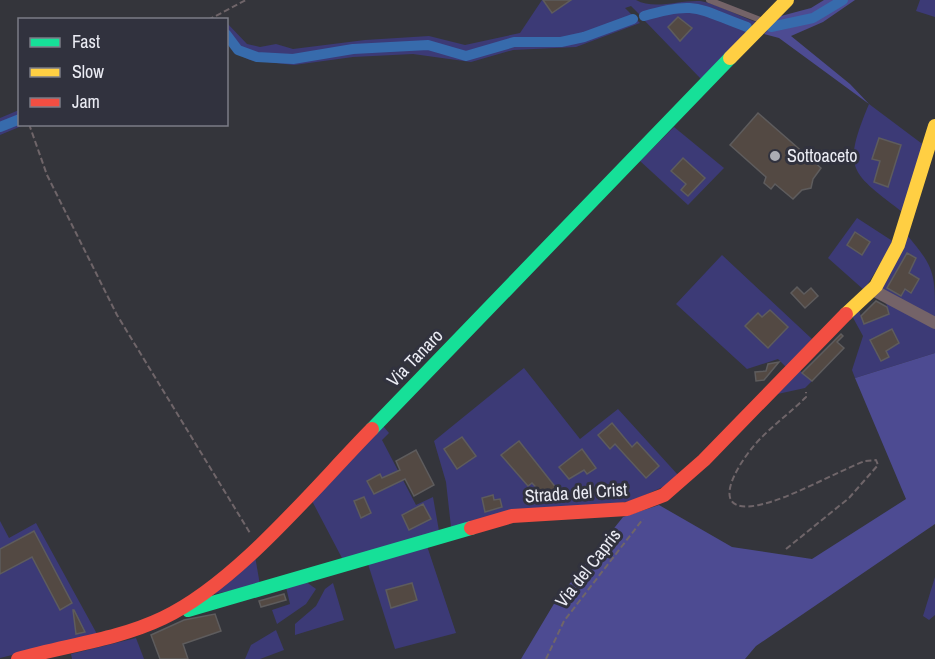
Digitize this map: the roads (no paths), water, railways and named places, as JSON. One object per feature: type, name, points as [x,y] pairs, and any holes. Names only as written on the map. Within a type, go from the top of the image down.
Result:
[{"type":"main road","name":"Via Tanaro","points":[[18,659],[124,633],[177,612],[206,592],[258,545],[787,0]]},
{"type":"main road","name":"Strada del Crist","points":[[177,612],[512,516],[627,509],[651,501],[671,490],[695,469],[818,339],[873,290],[898,245],[935,126]]},
{"type":"street","points":[[873,290],[935,323]]},
{"type":"lane","points":[[710,0],[766,21]]},
{"type":"waterway","points":[[771,27],[813,18],[843,0]]},
{"type":"waterway","points":[[644,16],[676,9],[698,9],[747,27]]},
{"type":"waterway","points":[[228,37],[238,50],[257,57],[293,59],[353,49],[428,45],[466,56],[514,42],[561,42],[584,37],[633,19]]},
{"type":"waterway","points":[[0,127],[18,120]]},
{"type":"place","name":"Sottoaceto","points":[[775,156]]}]
